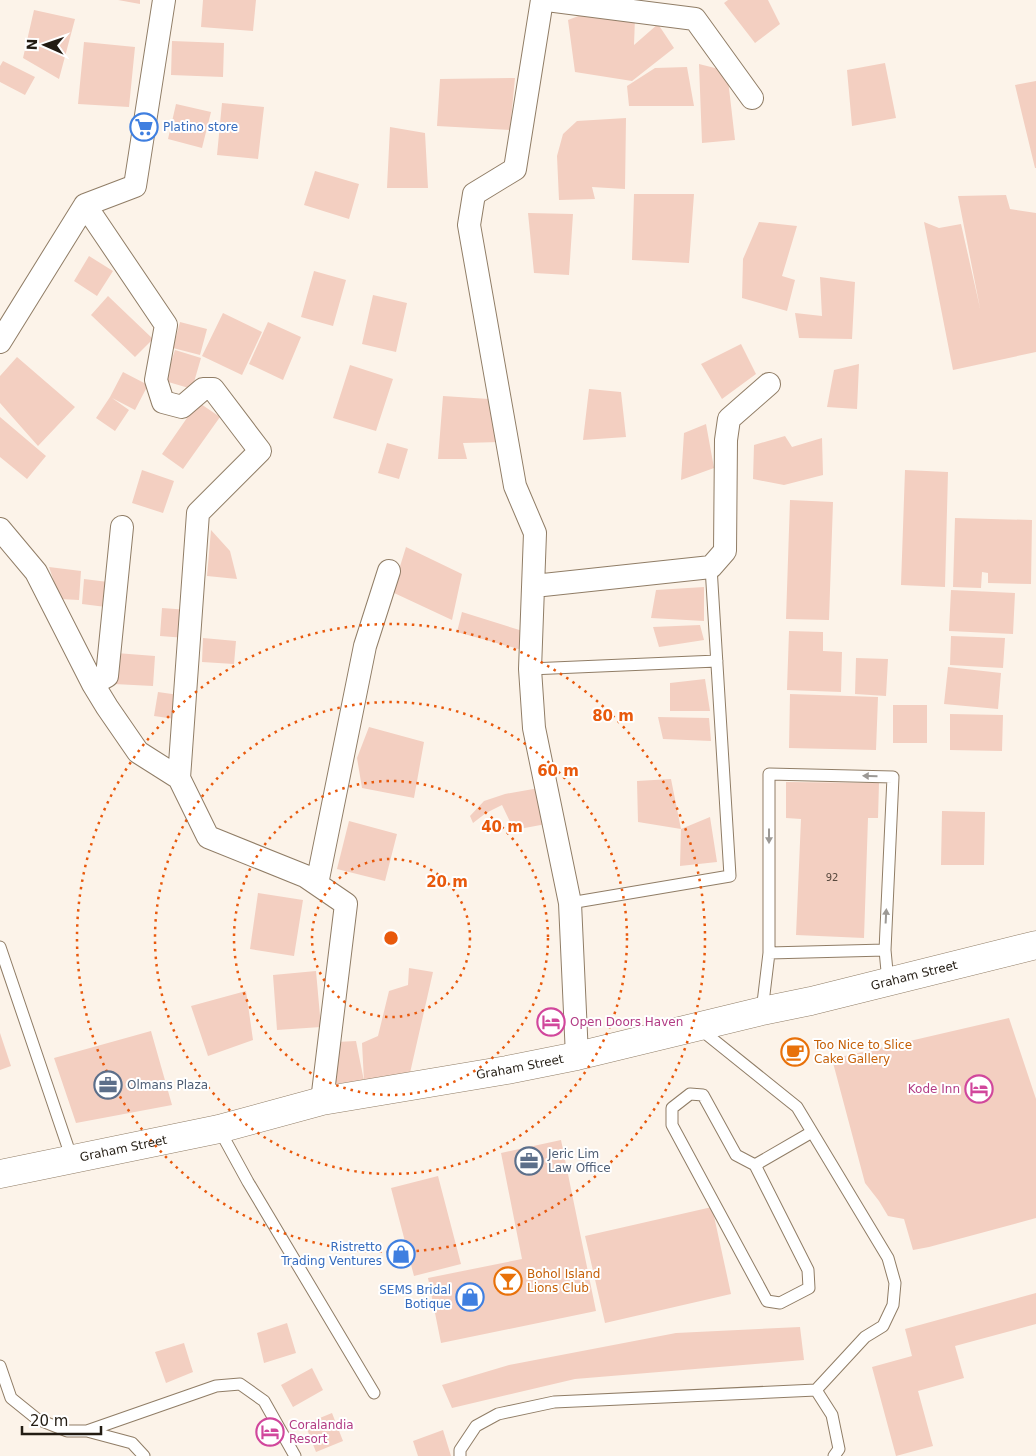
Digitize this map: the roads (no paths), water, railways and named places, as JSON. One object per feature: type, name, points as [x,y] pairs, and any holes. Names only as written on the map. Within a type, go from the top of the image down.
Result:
[{"type":"main road","name":"Graham Street","points":[[0,1174],[219,1129],[322,1101],[507,1070],[576,1056],[1036,945]]},
{"type":"street","points":[[0,342],[85,205],[135,186],[164,0]]},
{"type":"street","points":[[542,0],[515,169],[474,194],[469,225],[515,486],[535,533],[530,669],[534,728],[570,903],[576,1056]]},
{"type":"street","points":[[547,0],[695,19],[752,98]]},
{"type":"street","points":[[85,205],[166,326],[156,380],[163,402],[182,407],[204,389],[213,389],[260,451],[198,513],[179,778],[208,837],[305,876],[346,904],[322,1101]]},
{"type":"street","points":[[534,586],[711,567],[725,551],[726,440],[729,419],[769,384]]},
{"type":"street","points":[[93,684],[107,676],[122,527]]},
{"type":"street","points":[[0,529],[36,572],[93,684],[138,752],[179,778]]},
{"type":"street","points":[[317,884],[365,646],[388,571]]},
{"type":"lane","points":[[570,903],[730,876],[711,567]]},
{"type":"lane","points":[[530,669],[717,661]]},
{"type":"lane","points":[[762,1011],[769,953],[769,774],[893,777],[885,950],[888,982]]},
{"type":"lane","points":[[0,946],[72,1159]]},
{"type":"lane","points":[[769,953],[885,950]]},
{"type":"lane","points":[[460,1456],[460,1450],[476,1426],[498,1414],[554,1402],[816,1390],[865,1337],[883,1326],[893,1305],[895,1283],[888,1258],[797,1107],[697,1027]]},
{"type":"lane","points":[[690,1094],[703,1095],[736,1155],[756,1165],[808,1270],[809,1288],[780,1303],[767,1301],[672,1125],[672,1108],[690,1094]]},
{"type":"lane","points":[[219,1129],[248,1182],[374,1394]]},
{"type":"lane","points":[[756,1165],[812,1132]]},
{"type":"lane","points":[[0,1366],[11,1398],[36,1419],[67,1431],[87,1431],[132,1443],[144,1456]]},
{"type":"lane","points":[[87,1431],[216,1386],[240,1384],[264,1401],[294,1456]]},
{"type":"lane","points":[[816,1390],[832,1415],[839,1448],[834,1456]]},
{"type":"place","name":"Platino store","points":[[144,127]]},
{"type":"place","name":"Open Doors Haven","points":[[551,1022]]},
{"type":"place","name":"Too Nice to Slice Cake Gallery","points":[[795,1052]]},
{"type":"place","name":"Olmans Plaza","points":[[108,1085]]},
{"type":"place","name":"Kode Inn","points":[[979,1089]]},
{"type":"place","name":"Jeric Lim Law Office","points":[[529,1161]]},
{"type":"place","name":"Ristretto Trading Ventures","points":[[401,1254]]},
{"type":"place","name":"Bohol Island Lions Club","points":[[508,1281]]},
{"type":"place","name":"SEMS Bridal Botique","points":[[470,1297]]},
{"type":"place","name":"Coralandia Resort","points":[[270,1432]]}]
